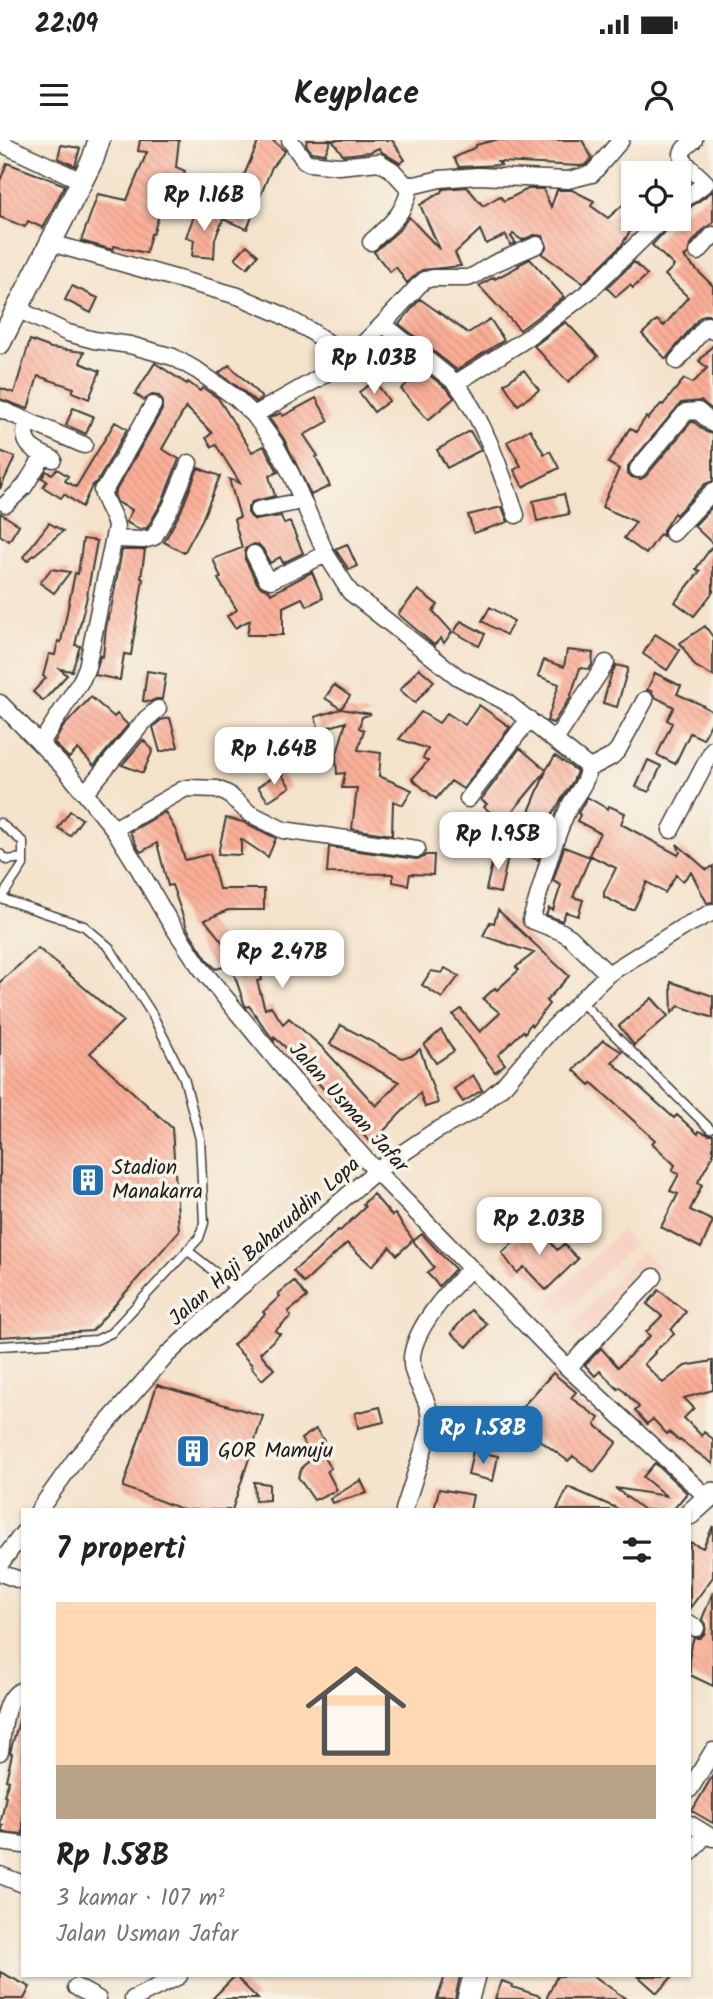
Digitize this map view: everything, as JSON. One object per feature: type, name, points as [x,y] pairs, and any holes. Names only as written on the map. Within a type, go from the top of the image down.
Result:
[{"type":"street","points":[[0,343],[93,159],[99,140]]},
{"type":"street","points":[[290,140],[309,163],[339,166],[379,162],[393,170],[402,182],[410,185],[478,176],[568,180],[580,178],[592,174],[621,140]]},
{"type":"street","points":[[691,197],[710,187],[682,156],[683,150],[694,140]]},
{"type":"street","points":[[0,143],[82,181]]},
{"type":"street","points":[[371,242],[403,209],[410,185]]},
{"type":"street","points":[[456,383],[529,337],[588,292],[651,231]]},
{"type":"street","points":[[698,252],[713,235]]},
{"type":"street","points":[[51,243],[239,296],[288,319],[348,356]]},
{"type":"street","points":[[254,415],[319,378],[348,356],[425,280],[468,278],[537,245]]},
{"type":"street","points":[[17,309],[68,333],[130,345],[173,357],[236,398],[254,415],[275,444],[326,554],[345,585],[359,600],[458,677],[494,695],[529,719],[589,769]]},
{"type":"street","points":[[383,324],[456,383],[469,401],[493,450],[516,515]]},
{"type":"street","points":[[677,361],[711,326]]},
{"type":"street","points":[[41,743],[87,667],[115,539],[115,519],[103,499],[102,490],[107,486],[153,405]]},
{"type":"street","points":[[0,409],[83,445]]},
{"type":"street","points":[[638,468],[686,412],[698,411],[713,424]]},
{"type":"street","points":[[6,504],[49,457],[30,447],[24,438],[27,420]]},
{"type":"street","points":[[115,539],[143,540],[154,537],[171,507],[189,463]]},
{"type":"street","points":[[673,533],[713,491]]},
{"type":"street","points":[[258,510],[302,501]]},
{"type":"street","points":[[254,554],[266,578],[271,580],[326,554]]},
{"type":"street","points":[[555,740],[606,663]]},
{"type":"street","points":[[608,974],[570,937],[531,920],[570,804],[589,769],[614,754],[627,736],[645,700]]},
{"type":"street","name":"Jalan Usman Jafar","points":[[0,703],[41,743],[114,829],[167,919],[200,967],[293,1080],[376,1171],[568,1368],[711,1497]]},
{"type":"street","points":[[85,793],[146,719],[158,709]]},
{"type":"street","points":[[468,799],[529,719]]},
{"type":"street","points":[[670,830],[711,761]]},
{"type":"street","points":[[114,829],[184,789],[218,789],[253,815],[283,830],[417,849]]},
{"type":"street","name":"Jalan Haji Baharuddin Lopa","points":[[40,1508],[77,1458],[167,1356],[237,1290],[376,1171],[434,1132],[475,1110],[488,1099],[548,1033],[608,974],[683,927],[713,912]]},
{"type":"street","points":[[405,1508],[429,1432],[430,1421],[426,1398],[413,1370],[415,1346],[423,1327],[450,1290],[471,1268]]},
{"type":"street","points":[[568,1368],[653,1276]]},
{"type":"street","points":[[691,1513],[711,1497]]},
{"type":"street","points":[[0,1564],[21,1536]]},
{"type":"street","points":[[0,1573],[21,1580]]},
{"type":"street","points":[[0,1752],[9,1702],[16,1692],[21,1691]]},
{"type":"street","points":[[691,1787],[713,1751]]},
{"type":"street","points":[[691,1825],[709,1836],[691,1852]]},
{"type":"street","points":[[0,1842],[21,1845]]},
{"type":"street","points":[[0,1875],[21,1883]]},
{"type":"street","points":[[133,1999],[176,1977]]},
{"type":"street","points":[[468,1999],[474,1977]]},
{"type":"street","points":[[76,1987],[97,1999]]},
{"type":"lane","points":[[0,823],[23,842],[23,865],[0,898],[84,926],[108,947],[152,1014],[184,1078],[200,1139],[204,1223],[199,1238],[111,1333],[96,1340],[0,1346]]},
{"type":"lane","points":[[0,854],[7,860],[23,858]]},
{"type":"lane","points":[[581,1002],[709,1129]]},
{"type":"lane","points":[[187,1250],[237,1290]]},
{"type":"shaded area","points":[[621,1231],[634,1244],[560,1316],[547,1303]]},
{"type":"shaded area","points":[[642,1251],[658,1266],[587,1341],[570,1326]]},
{"type":"building","points":[[140,140],[179,140],[176,167],[185,171],[171,206],[163,203],[146,253],[114,246],[113,250],[81,241],[98,194],[127,200],[147,152],[138,151]]},
{"type":"building","points":[[259,140],[272,140],[285,151],[272,167],[247,229],[225,220]]},
{"type":"building","points":[[307,140],[331,140],[325,154],[311,152],[306,144]]},
{"type":"building","points":[[332,140],[392,140],[405,160],[400,163],[379,148],[370,152],[343,155]]},
{"type":"building","points":[[495,140],[582,140],[592,158],[586,165],[580,166],[498,162],[501,165],[459,167],[454,158],[476,145]]},
{"type":"building","points":[[61,145],[80,148],[75,166],[58,158]]},
{"type":"building","points":[[7,163],[65,185],[43,228],[28,221],[25,227],[0,217],[0,181]]},
{"type":"building","points":[[467,187],[483,206],[500,196],[504,201],[528,189],[543,189],[551,207],[557,190],[572,190],[594,201],[591,206],[608,218],[621,206],[621,231],[630,231],[621,246],[583,283],[542,254],[547,246],[543,236],[534,235],[522,240],[513,234],[511,237],[516,243],[510,245],[506,235],[486,244],[480,230],[455,253],[461,266],[422,270],[407,283],[396,267],[390,272],[374,252],[398,231],[409,217],[440,250],[420,205],[443,189]]},
{"type":"building","points":[[713,191],[713,223],[690,245],[688,254],[684,257],[713,286],[713,315],[699,318],[666,359],[642,334],[657,320],[664,326],[688,297],[665,275],[674,266],[652,245],[665,231],[691,231],[691,207]]},
{"type":"building","points":[[197,208],[224,217],[215,239],[214,258],[192,256],[194,240],[186,237]]},
{"type":"building","points":[[247,245],[258,255],[247,268],[235,258]]},
{"type":"building","points":[[530,259],[564,297],[520,330],[479,286]]},
{"type":"building","points":[[634,262],[647,275],[633,288],[630,285],[616,297],[607,288]]},
{"type":"building","points":[[72,286],[98,298],[91,313],[65,300]]},
{"type":"building","points":[[420,299],[468,333],[490,319],[504,340],[457,370],[399,324]]},
{"type":"building","points":[[566,322],[598,356],[568,382],[534,346]]},
{"type":"building","points":[[30,340],[51,348],[84,352],[80,363],[100,371],[89,399],[72,392],[74,388],[38,376],[28,409],[0,399],[0,388],[14,393]]},
{"type":"building","points":[[713,345],[713,410],[701,401],[681,403],[628,466],[628,473],[632,477],[641,479],[646,476],[691,422],[713,434],[713,481],[705,484],[676,515],[674,513],[663,530],[663,536],[660,534],[646,554],[624,538],[636,522],[602,507],[619,469],[608,463],[630,428],[636,432],[646,417],[648,419],[663,405],[684,379],[693,383],[707,368],[699,361]]},
{"type":"building","points":[[155,363],[187,384],[188,382],[200,391],[203,388],[218,398],[252,452],[264,446],[278,472],[269,476],[275,496],[252,502],[248,513],[255,520],[281,516],[284,524],[290,522],[303,553],[283,563],[280,557],[270,563],[263,549],[254,544],[245,549],[245,559],[257,583],[271,594],[312,572],[323,598],[307,606],[302,598],[283,607],[283,635],[247,635],[250,620],[235,628],[227,616],[237,610],[218,579],[221,578],[213,559],[242,548],[234,519],[240,517],[229,479],[240,483],[216,445],[212,447],[206,438],[212,433],[186,407],[162,449],[179,459],[162,502],[147,528],[139,529],[126,522],[132,510],[117,502],[114,494],[162,410],[159,396],[152,395],[144,400],[135,394]]},
{"type":"building","points":[[229,365],[262,398],[256,402],[219,373]]},
{"type":"building","points":[[423,370],[454,398],[428,420],[401,389]]},
{"type":"building","points":[[524,370],[539,390],[518,405],[504,384]]},
{"type":"building","points":[[375,381],[389,401],[374,412],[359,392]]},
{"type":"building","points":[[316,398],[329,421],[304,435],[318,456],[316,457],[330,486],[311,495],[284,439],[269,418],[281,413],[283,416]]},
{"type":"building","points":[[73,408],[93,416],[86,434],[66,425]]},
{"type":"building","points":[[115,422],[127,429],[82,507],[64,494],[61,498],[43,487],[47,481],[42,478],[46,471],[52,474],[57,469],[68,476],[65,481],[76,487]]},
{"type":"building","points":[[530,429],[544,454],[550,451],[559,468],[523,487],[514,470],[521,466],[507,442]]},
{"type":"building","points":[[470,431],[481,450],[447,468],[437,450]]},
{"type":"building","points":[[0,451],[15,457],[0,489]]},
{"type":"building","points":[[198,468],[220,476],[202,520],[184,553],[164,542],[181,511]]},
{"type":"building","points":[[564,494],[569,514],[537,521],[533,501]]},
{"type":"building","points":[[713,506],[713,544],[694,526]]},
{"type":"building","points":[[502,507],[508,522],[474,533],[468,515]]},
{"type":"building","points":[[0,513],[19,525],[9,541],[0,535]]},
{"type":"building","points":[[49,523],[63,531],[27,561],[23,557]]},
{"type":"building","points":[[83,539],[97,541],[75,645],[80,646],[72,671],[60,669],[67,675],[43,701],[33,692],[46,678],[43,676],[49,654],[55,655],[58,641],[61,642],[75,573],[78,574]]},
{"type":"building","points":[[347,544],[357,566],[349,570],[335,549]]},
{"type":"building","points":[[713,545],[713,592],[694,616],[675,602],[700,571],[696,569]]},
{"type":"building","points":[[122,550],[145,550],[131,655],[124,654],[120,680],[95,675],[100,656],[103,657],[106,627]]},
{"type":"building","points":[[51,569],[70,572],[54,593],[40,583]]},
{"type":"building","points":[[418,590],[438,605],[433,611],[452,632],[444,643],[441,638],[434,645],[398,614]]},
{"type":"building","points":[[490,607],[514,621],[506,635],[482,621]]},
{"type":"building","points":[[461,621],[485,634],[479,646],[454,632]]},
{"type":"building","points":[[705,626],[713,637],[713,676],[695,666],[680,643]]},
{"type":"building","points":[[655,634],[680,650],[667,670],[643,654]]},
{"type":"building","points":[[567,650],[593,653],[592,665],[589,669],[580,668],[570,698],[553,723],[547,721],[559,684],[538,676],[544,660],[564,667]]},
{"type":"building","points":[[616,665],[628,668],[617,707],[603,703]]},
{"type":"building","points":[[419,668],[434,681],[415,703],[400,690]]},
{"type":"building","points":[[147,671],[166,674],[162,699],[143,701]]},
{"type":"building","points":[[655,673],[681,686],[677,694],[713,712],[713,720],[703,739],[690,733],[675,764],[657,755],[672,723],[667,720],[674,707],[647,690]]},
{"type":"building","points":[[334,685],[350,696],[341,709],[325,698]]},
{"type":"building","points":[[91,697],[114,717],[117,714],[128,725],[94,766],[78,749],[69,758],[54,743],[63,727]]},
{"type":"building","points":[[479,705],[510,727],[463,789],[451,781],[436,799],[412,779],[428,761],[423,758],[428,749],[399,739],[421,712],[439,723],[447,713],[465,725]]},
{"type":"building","points":[[341,709],[371,714],[362,717],[359,728],[364,730],[358,750],[381,753],[379,776],[412,790],[403,805],[393,801],[392,835],[352,829],[357,788],[342,788],[345,773],[337,774],[336,757],[346,722],[319,730],[315,717]]},
{"type":"building","points":[[170,718],[178,747],[160,752],[153,727],[161,720]]},
{"type":"building","points":[[143,740],[153,750],[143,773],[122,765]]},
{"type":"building","points":[[520,748],[546,770],[555,756],[577,771],[543,829],[548,831],[538,860],[513,850],[546,771],[503,823],[484,807],[487,804],[481,800]]},
{"type":"building","points":[[648,760],[661,766],[649,792],[636,787]]},
{"type":"building","points":[[280,772],[290,787],[268,801],[258,787]]},
{"type":"building","points":[[587,797],[608,809],[609,806],[625,813],[621,824],[678,855],[680,852],[677,844],[707,870],[713,866],[713,902],[707,903],[691,872],[683,881],[676,875],[665,893],[647,882],[634,909],[604,897],[616,868],[589,855],[600,833],[577,821],[580,815],[578,813]]},
{"type":"building","points":[[70,811],[82,819],[70,836],[58,828]]},
{"type":"building","points":[[165,812],[177,833],[185,860],[210,854],[219,889],[264,889],[264,910],[228,910],[205,920],[224,944],[228,943],[230,952],[255,945],[262,980],[257,981],[265,1009],[271,1006],[283,1024],[289,1018],[324,1049],[376,1106],[399,1082],[330,1044],[341,1025],[402,1058],[420,1049],[438,1103],[425,1107],[420,1093],[372,1143],[355,1128],[357,1126],[310,1074],[313,1072],[274,1037],[274,1041],[249,1006],[246,1007],[231,965],[216,969],[208,961],[187,928],[172,885],[168,886],[157,843],[141,852],[138,848],[130,832]]},
{"type":"building","points":[[226,818],[243,822],[276,838],[268,857],[241,839],[241,855],[218,854]]},
{"type":"building","points":[[329,847],[416,859],[434,855],[433,875],[410,874],[408,885],[393,882],[393,874],[327,873]]},
{"type":"building","points":[[564,847],[590,857],[573,897],[583,900],[578,916],[566,912],[562,921],[546,915],[549,908],[553,910],[561,885],[553,881]]},
{"type":"building","points":[[495,850],[509,853],[500,893],[486,890]]},
{"type":"building","points":[[498,910],[569,976],[546,1001],[549,1004],[532,1026],[530,1024],[525,1033],[523,1031],[498,1055],[505,1064],[495,1072],[453,1015],[461,1009],[480,1032],[500,1013],[483,999],[495,988],[497,990],[519,970],[516,967],[534,953],[483,936],[490,922],[494,923]]},
{"type":"building","name":"Stadion Manakarra","points":[[38,948],[123,1021],[90,1053],[172,1128],[179,1231],[92,1331],[0,1337],[0,982]]},
{"type":"building","points":[[445,968],[459,976],[442,998],[422,985],[431,971],[442,973]]},
{"type":"building","points":[[671,982],[713,996],[713,1018],[679,1006],[672,1013]]},
{"type":"building","points":[[652,998],[668,1016],[634,1045],[619,1026]]},
{"type":"building","points":[[441,1030],[454,1051],[436,1063],[424,1045]]},
{"type":"building","points":[[603,1040],[622,1052],[612,1062],[674,1118],[677,1115],[698,1134],[699,1131],[713,1135],[713,1155],[698,1182],[702,1185],[690,1210],[713,1221],[701,1248],[661,1227],[678,1194],[670,1191],[679,1174],[672,1171],[675,1165],[652,1143],[655,1140],[574,1070]]},
{"type":"building","points":[[473,1075],[482,1090],[463,1102],[454,1089]]},
{"type":"building","points":[[373,1194],[392,1216],[395,1214],[413,1240],[397,1255],[390,1247],[372,1266],[347,1243],[304,1283],[293,1271],[365,1207],[363,1204]]},
{"type":"building","points":[[535,1223],[557,1250],[564,1244],[578,1259],[546,1290],[524,1267],[517,1273],[502,1253]]},
{"type":"building","points":[[422,1234],[455,1269],[439,1286],[427,1273],[434,1267],[413,1241]]},
{"type":"building","points":[[294,1281],[307,1297],[288,1312],[291,1316],[275,1331],[280,1334],[260,1353],[274,1369],[262,1380],[233,1345],[265,1314],[263,1312],[280,1296],[278,1294]]},
{"type":"building","points":[[659,1290],[686,1312],[671,1330],[674,1334],[644,1364],[663,1383],[685,1366],[713,1361],[713,1390],[684,1398],[694,1408],[684,1418],[702,1436],[704,1432],[713,1439],[713,1464],[669,1432],[667,1434],[653,1419],[647,1424],[635,1411],[639,1407],[620,1387],[618,1389],[600,1371],[595,1376],[585,1365],[601,1348],[618,1367],[650,1336],[646,1332],[662,1316],[647,1304]]},
{"type":"building","points":[[471,1310],[487,1324],[467,1347],[451,1333]]},
{"type":"building","points":[[553,1373],[576,1392],[571,1398],[599,1418],[595,1425],[617,1442],[594,1472],[573,1456],[568,1461],[526,1430],[537,1417],[523,1406]]},
{"type":"building","name":"GOR Mamuju","points":[[157,1385],[263,1416],[233,1508],[179,1508],[123,1487]]},
{"type":"building","points":[[380,1407],[384,1422],[358,1428],[355,1413]]},
{"type":"building","points":[[316,1429],[324,1441],[309,1451],[301,1439]]},
{"type":"building","points":[[473,1451],[498,1456],[493,1481],[468,1475]]},
{"type":"building","points":[[320,1453],[331,1468],[327,1471],[337,1490],[314,1500],[298,1477],[303,1466]]},
{"type":"building","points":[[655,1463],[687,1493],[675,1508],[641,1508],[615,1488],[666,1496],[643,1477]]},
{"type":"building","points":[[361,1480],[367,1493],[332,1503],[330,1499]]},
{"type":"building","points":[[254,1482],[269,1484],[269,1500],[255,1501]]},
{"type":"building","points":[[568,1487],[616,1508],[558,1508]]},
{"type":"building","points":[[439,1489],[473,1495],[470,1508],[434,1508]]},
{"type":"building","points":[[713,1526],[713,1577],[691,1607],[691,1542],[703,1548]]},
{"type":"building","points":[[713,1592],[713,1686],[691,1675],[691,1646],[694,1638],[700,1638],[705,1633],[706,1624],[702,1619]]},
{"type":"building","points":[[20,1718],[21,1834],[1,1832],[3,1826],[0,1825],[9,1781],[6,1780],[12,1754],[10,1753]]},
{"type":"building","points":[[713,1775],[713,1823],[692,1811]]},
{"type":"building","points":[[0,1972],[30,1987],[24,1999],[0,1999]]},
{"type":"building","points":[[236,1977],[258,1999],[212,1999]]},
{"type":"building","points":[[445,1977],[460,1977],[455,1999],[437,1999]]},
{"type":"building","points":[[557,1977],[595,1977],[626,1999],[546,1999]]},
{"type":"building","points":[[639,1977],[672,1977],[657,1993]]},
{"type":"building","points":[[502,1981],[540,1996],[540,1999],[495,1999]]},
{"type":"place","name":"Stadion Manakarra","points":[[88,1180]]},
{"type":"place","name":"GOR Mamuju","points":[[193,1451]]}]
